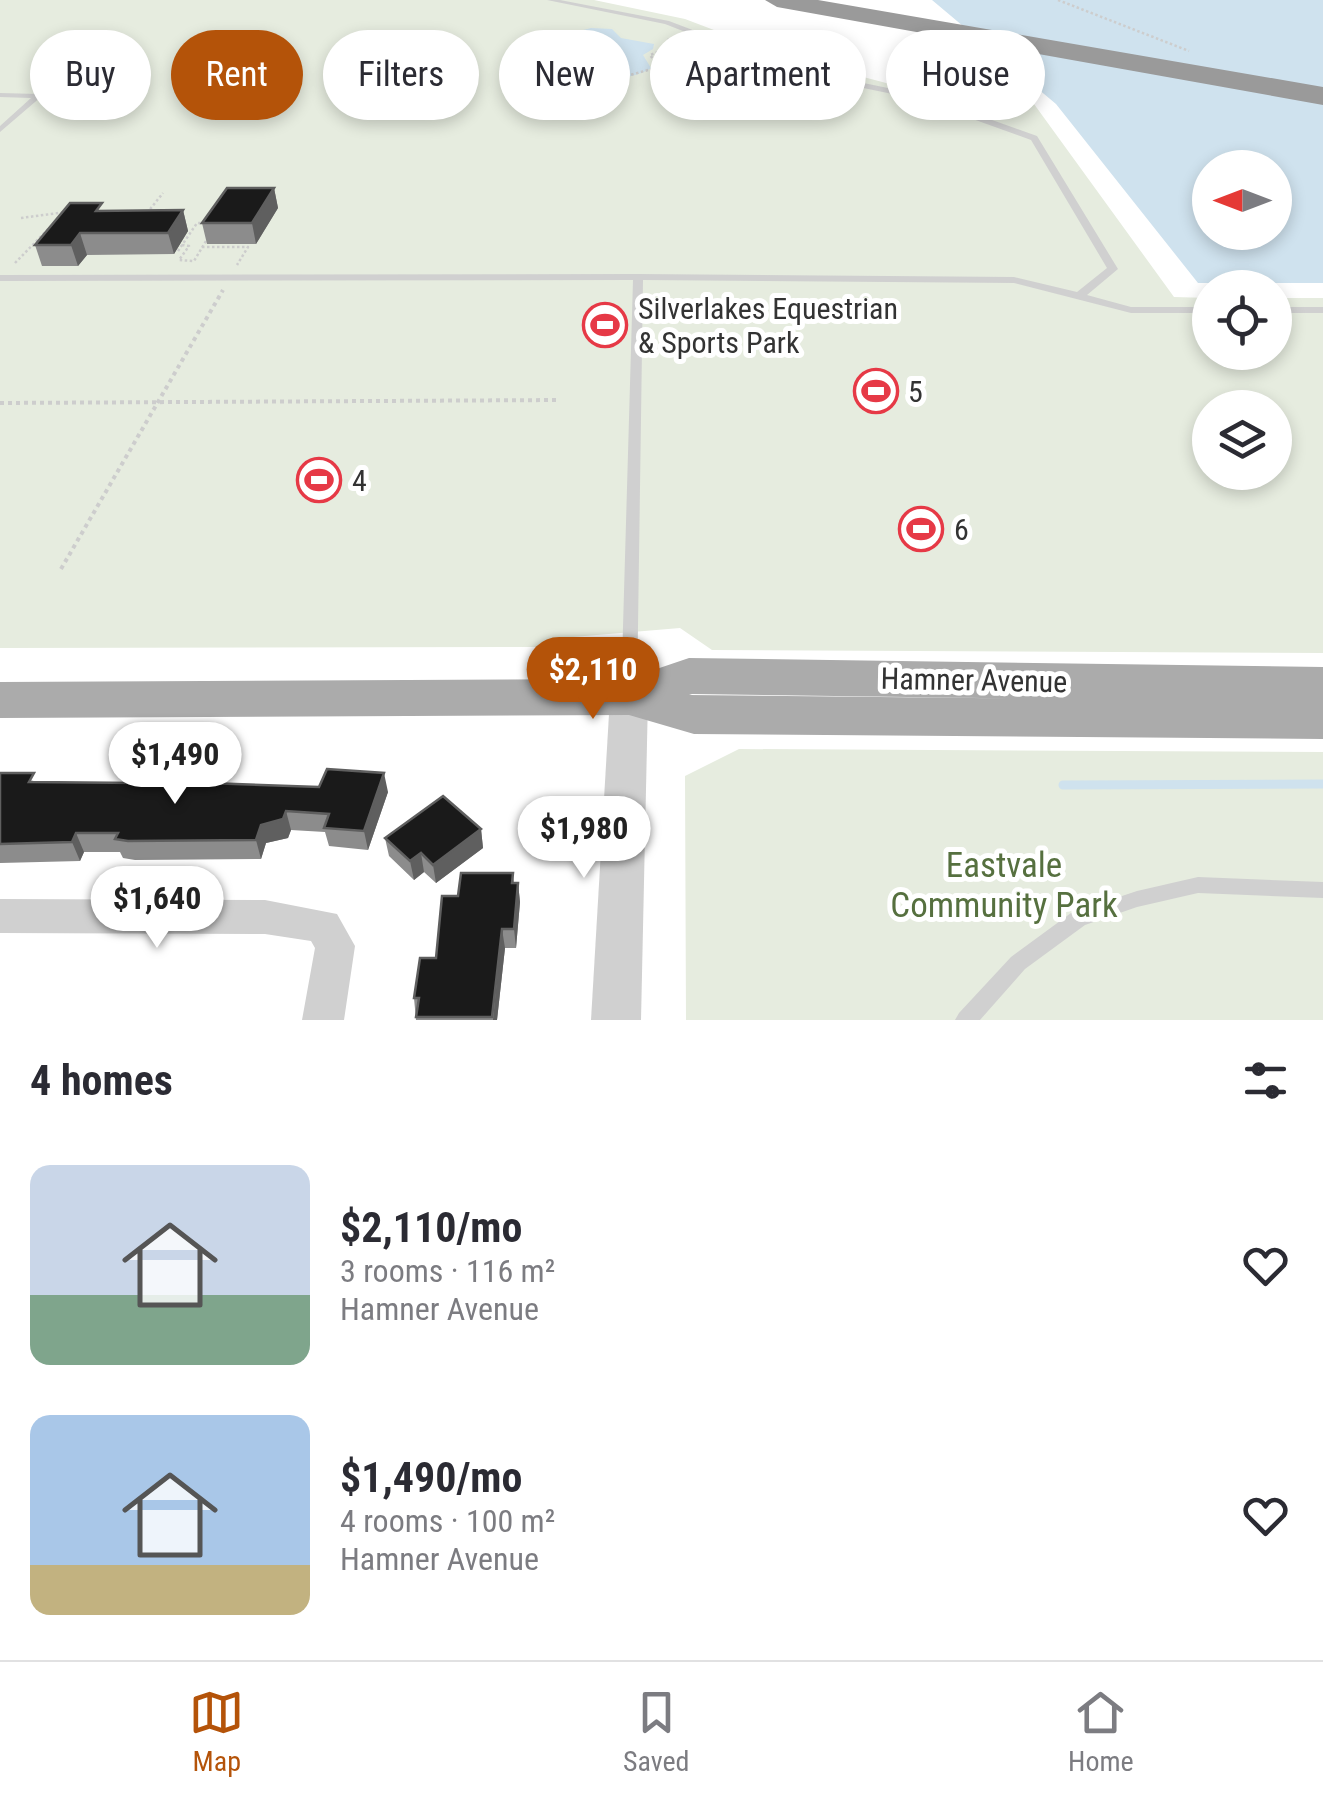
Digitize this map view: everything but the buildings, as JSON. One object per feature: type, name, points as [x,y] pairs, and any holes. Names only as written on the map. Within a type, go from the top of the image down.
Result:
[{"type":"highway","points":[[777,0],[915,17]]},
{"type":"highway","points":[[805,0],[1323,86]]},
{"type":"highway","points":[[836,0],[915,17]]},
{"type":"highway","points":[[864,0],[915,17]]},
{"type":"main road","name":"Hamner Avenue","points":[[629,697],[690,676],[1323,686]]},
{"type":"main road","name":"Hamner Avenue","points":[[0,700],[629,697],[694,715],[1323,720]]},
{"type":"street","points":[[616,1020],[629,697]]},
{"type":"street","points":[[0,916],[266,917],[323,926],[335,946],[323,1020]]},
{"type":"lane","points":[[550,0],[688,30]]},
{"type":"lane","points":[[866,86],[919,97],[1034,138],[1113,269],[1079,296]]},
{"type":"lane","points":[[0,95],[38,96],[0,130]]},
{"type":"lane","points":[[0,278],[1014,280],[1132,310],[1192,310]]},
{"type":"lane","points":[[629,697],[638,278]]},
{"type":"lane","points":[[1292,310],[1323,310]]},
{"type":"lane","points":[[966,1020],[1018,963],[1078,919],[1136,899],[1198,885],[1323,890]]},
{"type":"path","points":[[1058,0],[1194,53]]},
{"type":"path","points":[[144,216],[163,193]]},
{"type":"path","points":[[10,268],[64,212]]},
{"type":"path","points":[[21,218],[74,212]]},
{"type":"path","points":[[178,250],[197,223],[216,223]]},
{"type":"path","points":[[174,230],[193,230]]},
{"type":"path","points":[[44,233],[56,233]]},
{"type":"path","points":[[182,245],[189,246],[179,260],[194,261],[210,235]]},
{"type":"path","points":[[60,570],[248,247],[202,247]]},
{"type":"path","points":[[0,403],[560,400]]},
{"type":"green space","name":"Silverlakes Equestrian & Sports Park","points":[[0,0],[594,0],[685,19],[714,30],[650,30],[650,120],[866,120],[866,78],[886,83],[886,120],[1045,119],[1174,297],[1192,298],[1192,370],[1292,370],[1292,298],[1323,298],[1323,653],[712,650],[680,628],[573,637],[547,647],[0,648]]},
{"type":"green space","name":"Eastvale Community Park","points":[[739,749],[1323,752],[1323,1020],[686,1020],[685,776]]},
{"type":"water","points":[[932,0],[1323,0],[1323,283],[1292,283],[1292,270],[1192,270],[1192,275],[1045,95],[1045,30],[968,30]]},
{"type":"water","points":[[630,40],[650,43],[650,51],[643,55],[650,68],[630,76]]},
{"type":"waterway","points":[[1063,785],[1323,784]]},
{"type":"place","name":"Silverlakes Equestrian & Sports Park","points":[[605,325]]},
{"type":"place","name":"5","points":[[876,391]]},
{"type":"place","name":"4","points":[[319,480]]},
{"type":"place","name":"6","points":[[921,529]]}]
